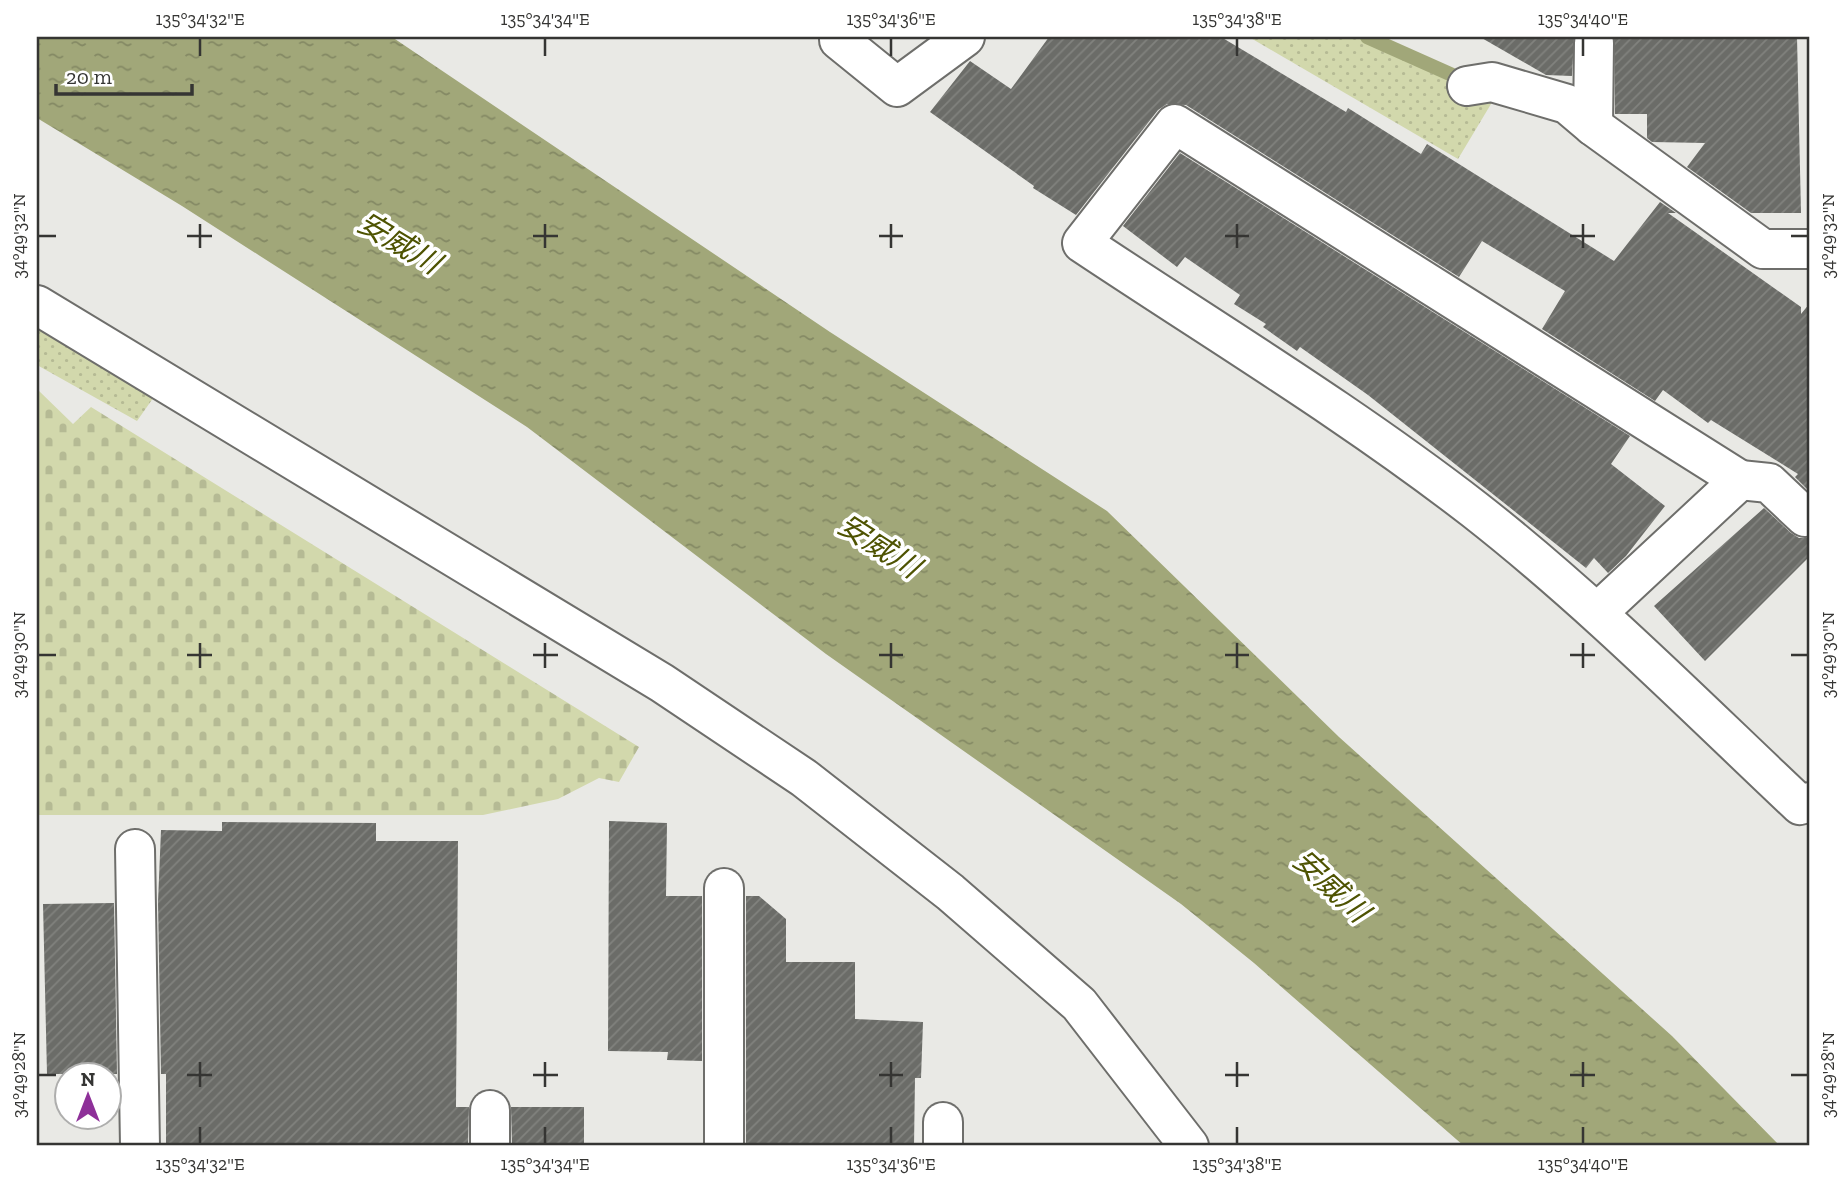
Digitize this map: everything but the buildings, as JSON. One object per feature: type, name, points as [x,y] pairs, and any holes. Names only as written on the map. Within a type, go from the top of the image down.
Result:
[{"type":"street","points":[[839,37],[839,40],[897,87],[965,37]]},
{"type":"street","points":[[1593,126],[1594,43]]},
{"type":"street","points":[[1479,84],[1567,104],[1593,126],[1763,249],[1810,249]]},
{"type":"street","points":[[1805,517],[1769,483],[1740,480],[1175,124],[1082,243],[1349,418],[1476,510],[1597,613],[1807,811]]},
{"type":"street","points":[[37,305],[650,676],[804,778],[950,892],[1079,1004],[1189,1146]]},
{"type":"street","points":[[1597,613],[1740,480]]},
{"type":"street","points":[[135,849],[140,1146]]},
{"type":"street","points":[[724,888],[724,1146]]},
{"type":"green space","points":[[1249,37],[1357,37],[1494,99],[1458,159]]},
{"type":"green space","points":[[37,325],[156,394],[137,421],[37,365]]},
{"type":"green space","points":[[37,389],[73,424],[91,407],[639,747],[619,782],[599,778],[558,799],[483,815],[37,815]]},
{"type":"water","name":"安威川","points":[[37,37],[392,37],[830,332],[1107,511],[1339,737],[1672,1036],[1780,1146],[1464,1146],[1254,963],[1181,904],[826,654],[527,427],[182,206],[37,118]]},
{"type":"waterway","points":[[1367,37],[1468,82]]}]
